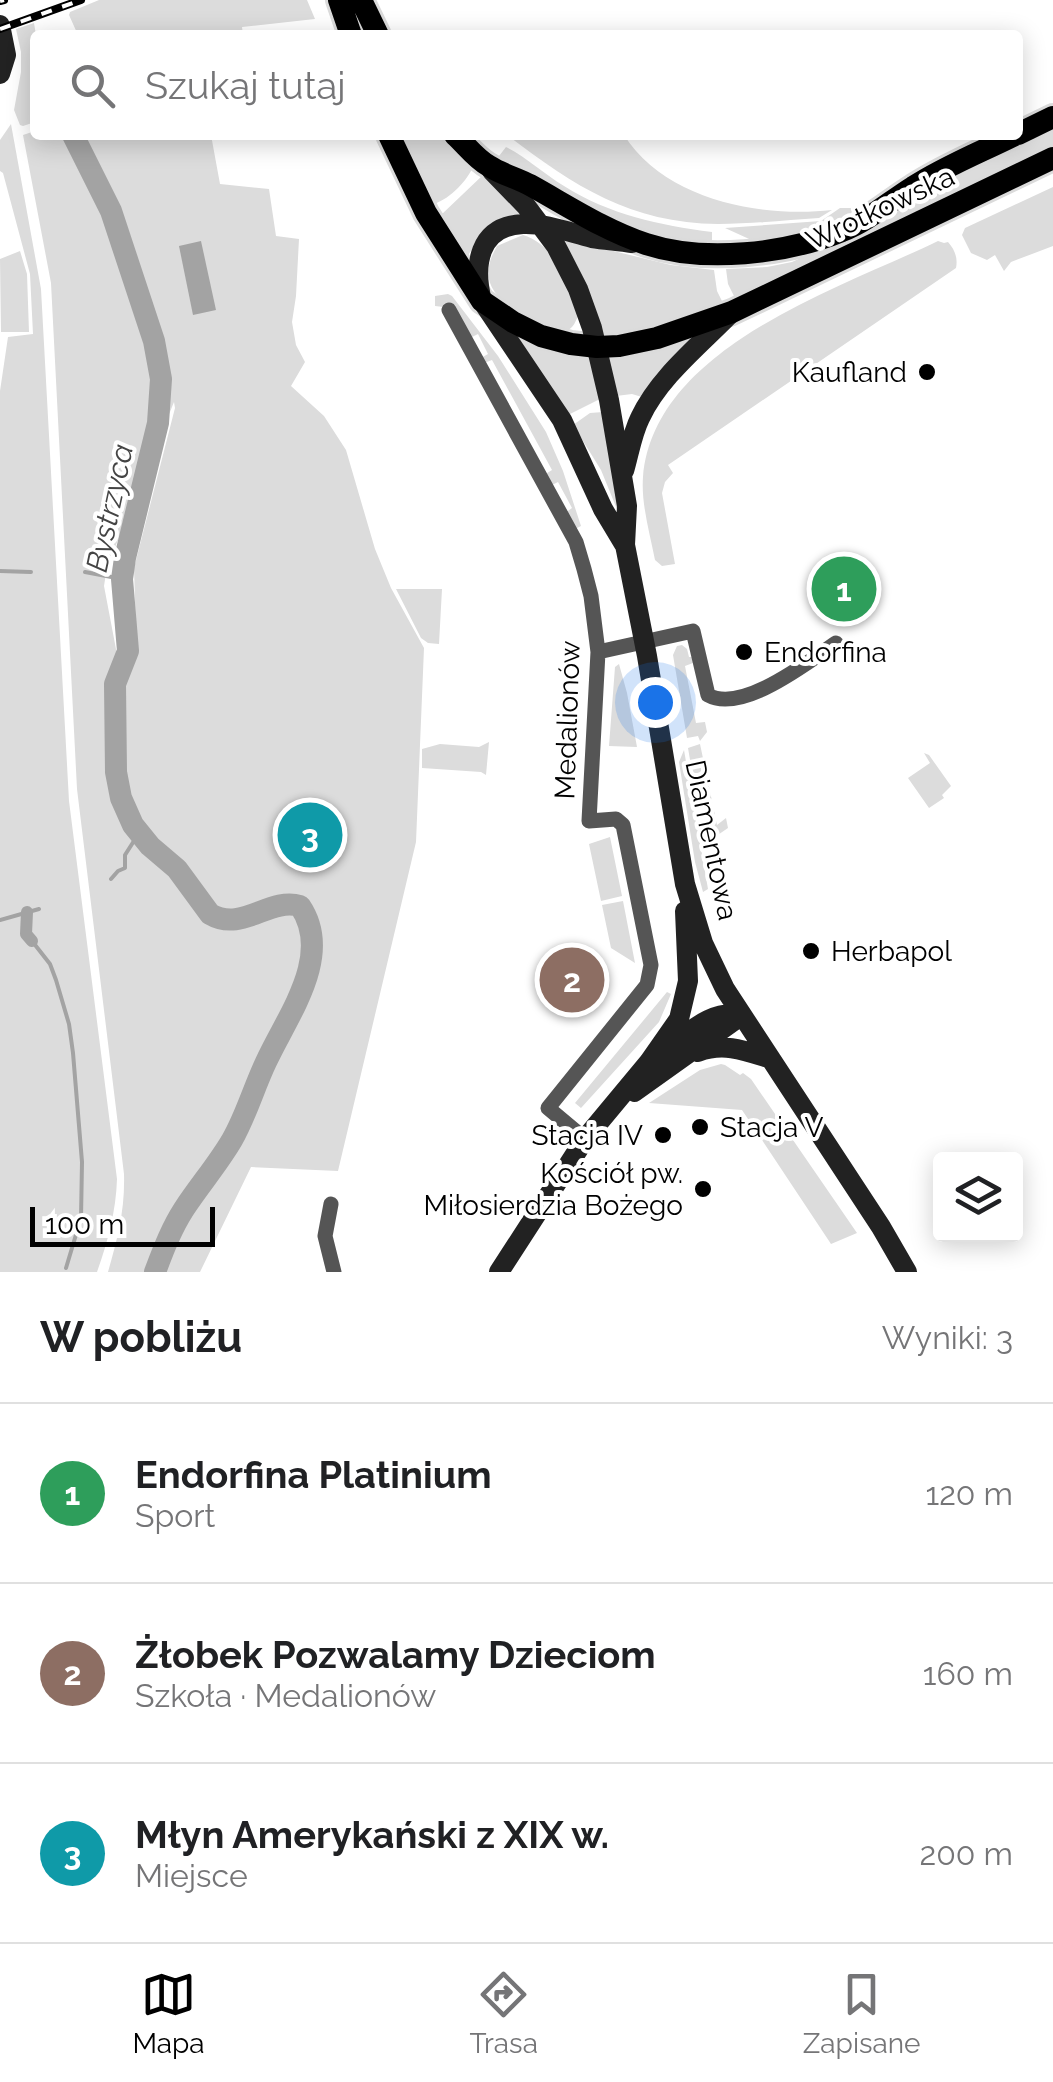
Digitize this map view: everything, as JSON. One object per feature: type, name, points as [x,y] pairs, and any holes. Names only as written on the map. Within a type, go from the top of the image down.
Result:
[{"type":"main road","points":[[339,0],[348,30]]},
{"type":"main road","points":[[361,0],[376,30]]},
{"type":"main road","name":"Wrotkowska","points":[[1023,131],[1053,117]]},
{"type":"main road","name":"Diamentowa","points":[[391,140],[426,213],[482,301]]},
{"type":"main road","name":"Diamentowa","points":[[460,140],[488,166]]},
{"type":"main road","name":"Wrotkowska","points":[[488,166],[578,214],[648,245],[695,252],[753,252],[821,239],[862,222],[940,170],[1003,140]]},
{"type":"main road","name":"Wrotkowska","points":[[482,301],[512,322],[571,344],[596,347],[646,341],[732,312],[1053,158]]},
{"type":"street","points":[[0,74],[6,60],[2,31]]},
{"type":"street","name":"Diamentowa","points":[[488,166],[518,197],[562,256],[578,289],[596,347],[627,506],[626,546],[685,884],[710,963],[907,1272]]},
{"type":"street","points":[[482,301],[477,270],[480,254],[488,241],[506,228],[523,224],[648,245]]},
{"type":"street","name":"Diamentowa","points":[[482,301],[562,420],[626,546]]},
{"type":"street","name":"Medalionów","points":[[449,310],[576,542],[592,596],[598,652],[588,821],[616,819],[623,824],[651,970],[647,986],[548,1108],[585,1138]]},
{"type":"street","name":"Wrotkowska","points":[[622,478],[648,402],[732,312]]},
{"type":"street","points":[[598,652],[693,631],[708,695],[715,699],[756,693],[836,643]]},
{"type":"street","points":[[499,1272],[585,1138],[674,1027],[686,996],[685,884]]},
{"type":"street","points":[[649,1062],[713,1016],[742,1015]]},
{"type":"street","points":[[608,1110],[742,1015]]},
{"type":"street","points":[[682,1059],[724,1047],[771,1059]]},
{"type":"street","points":[[331,1204],[324,1236],[334,1272]]},
{"type":"shaded area","points":[[99,0],[307,0],[315,19],[242,27],[242,30],[76,30],[70,12]]},
{"type":"shaded area","points":[[34,23],[35,30],[30,30],[30,124],[23,126],[14,110],[21,72],[16,29]]},
{"type":"shaded area","points":[[11,124],[41,289],[69,801],[117,1179],[111,1226],[97,1272],[0,1272],[0,391],[8,337],[33,334],[30,274],[0,171],[0,140]]},
{"type":"shaded area","points":[[1053,126],[1053,150],[736,300],[726,269],[792,262],[829,245],[915,192]]},
{"type":"shaded area","points":[[30,133],[30,140],[212,140],[220,184],[269,189],[276,236],[299,239],[292,322],[296,345],[305,362],[291,386],[324,416],[346,450],[375,549],[424,648],[416,842],[338,1171],[251,1167],[200,1272],[108,1272],[120,1223],[124,1174],[77,789],[51,283],[23,135]],"holes":[[[174,402],[134,568],[136,635],[123,686],[104,586],[107,567]]]},
{"type":"shaded area","points":[[403,140],[449,140],[474,165],[458,188],[434,204]]},
{"type":"shaded area","points":[[514,140],[628,140],[664,175],[717,200],[775,211],[832,210],[819,218],[686,222],[630,209],[556,170]]},
{"type":"shaded area","points":[[506,147],[599,204],[654,222],[712,232],[712,246],[661,240],[626,230],[510,165],[499,156]]},
{"type":"shaded area","points":[[484,174],[522,214],[488,229],[467,257],[441,215]]},
{"type":"shaded area","points":[[1053,187],[1053,246],[1011,262],[1004,271],[995,255],[987,260],[971,253],[962,235],[965,228]]},
{"type":"shaded area","points":[[840,208],[854,208],[858,213],[804,235],[758,243],[725,228],[821,221]]},
{"type":"shaded area","points":[[523,235],[544,248],[565,280],[578,316],[568,330],[547,329],[525,317],[492,288],[488,270],[497,246]]},
{"type":"shaded area","points":[[564,239],[671,265],[714,270],[724,305],[689,320],[604,339]]},
{"type":"shaded area","points":[[201,241],[216,310],[193,315],[179,246]]},
{"type":"shaded area","points":[[938,241],[948,242],[952,248],[956,268],[668,465],[673,473],[662,493],[675,564],[662,566],[655,560],[643,477],[655,432],[680,392],[715,358],[758,328],[804,302]]},
{"type":"shaded area","points":[[20,251],[27,274],[29,332],[1,332],[0,259]]},
{"type":"shaded area","points":[[448,294],[498,356],[546,432],[581,526],[575,529],[565,513],[572,508],[558,482],[550,486],[544,475],[552,470],[492,360],[484,363],[481,358],[488,354],[478,334],[470,338],[452,308],[435,306],[435,296]]},
{"type":"shaded area","points":[[515,332],[589,355],[600,399],[568,415]]},
{"type":"shaded area","points":[[696,334],[642,397],[616,396],[608,355]]},
{"type":"shaded area","points":[[603,412],[623,524],[601,470],[573,425],[590,413]]},
{"type":"shaded area","points":[[396,589],[442,589],[439,644],[421,638]]},
{"type":"shaded area","points":[[682,645],[693,657],[693,663],[685,666],[696,723],[705,722],[707,732],[700,741],[698,736],[687,738],[673,655],[677,646]]},
{"type":"shaded area","points":[[619,664],[637,747],[609,746],[615,667]]},
{"type":"shaded area","points":[[489,742],[486,775],[422,768],[422,749],[440,744],[479,747]]},
{"type":"shaded area","points":[[700,744],[717,825],[726,818],[728,828],[706,843],[688,748]]},
{"type":"shaded area","points":[[684,750],[708,889],[703,892],[679,762]]},
{"type":"shaded area","points":[[924,753],[951,786],[942,795],[944,798],[929,808],[908,778],[930,763]]},
{"type":"shaded area","points":[[610,837],[622,896],[601,901],[589,844]]},
{"type":"shaded area","points":[[623,901],[635,963],[611,948],[602,905]]},
{"type":"shaded area","points":[[667,992],[671,994],[659,1022],[581,1108],[575,1103]]},
{"type":"shaded area","points":[[721,1064],[751,1079],[857,1233],[831,1244],[742,1110],[649,1103],[700,1070]]},
{"type":"waterway","name":"Bystrzyca","points":[[76,140],[111,211],[154,341],[161,379],[158,423],[122,579],[128,651],[115,684],[116,772],[121,798],[133,825],[177,869],[210,914],[233,920],[277,906],[300,906],[309,925],[312,945],[304,986],[237,1131],[179,1217],[155,1272]]},
{"type":"waterway","points":[[0,571],[31,572]]},
{"type":"waterway","points":[[85,572],[122,579]]},
{"type":"waterway","points":[[111,879],[125,868],[125,855],[139,833]]},
{"type":"waterway","points":[[0,920],[39,909]]},
{"type":"waterway","points":[[27,912],[26,934],[32,941]]},
{"type":"waterway","points":[[32,941],[50,964],[56,980],[73,1053],[82,1162],[81,1218],[66,1268]]},
{"type":"railway","points":[[0,1],[4,0]]},
{"type":"railway","points":[[0,29],[81,0]]},
{"type":"place","name":"Kaufland","points":[[927,372]]},
{"type":"place","name":"Endorfina Platinium","points":[[844,589]]},
{"type":"place","name":"Endorfina","points":[[744,652]]},
{"type":"place","name":"Młyn Amerykański z XIX w.","points":[[310,835]]},
{"type":"place","name":"Herbapol","points":[[811,951]]},
{"type":"place","name":"Żłobek Pozwalamy Dzieciom","points":[[572,980]]},
{"type":"place","name":"Stacja V","points":[[700,1127]]},
{"type":"place","name":"Stacja IV","points":[[663,1135]]},
{"type":"place","name":"Kościół pw. Miłosierdzia Bożego","points":[[703,1189]]}]
